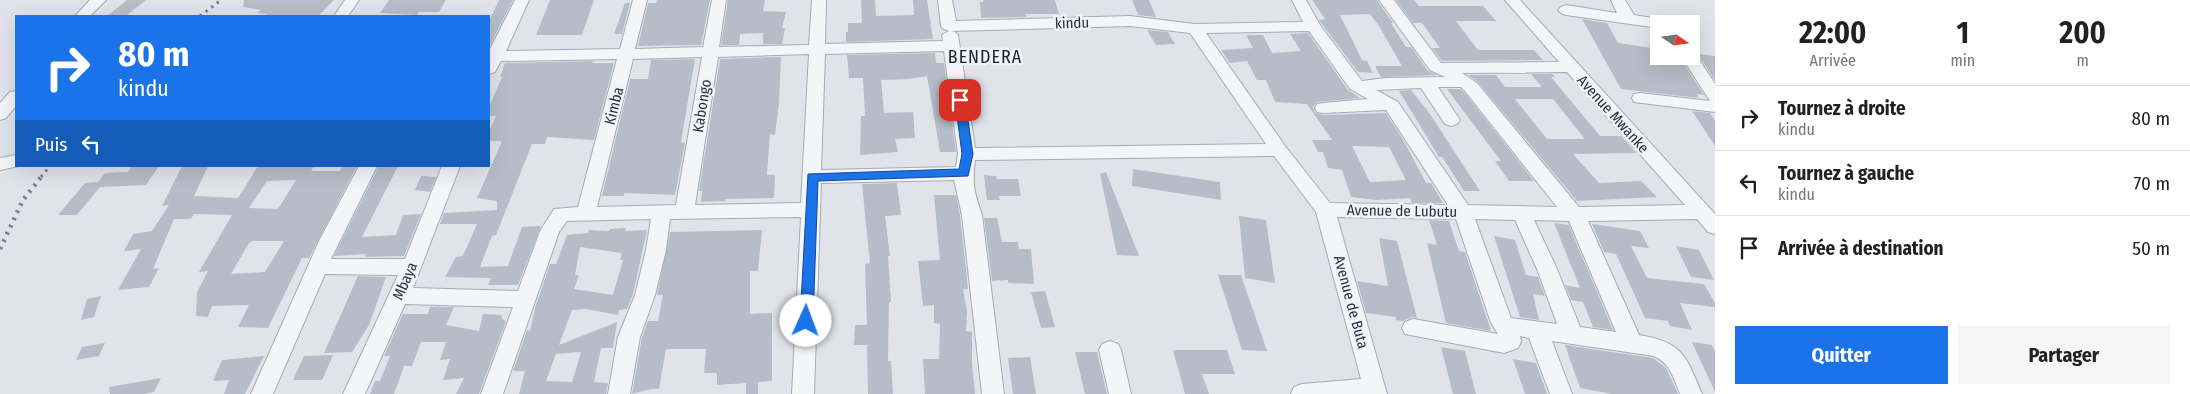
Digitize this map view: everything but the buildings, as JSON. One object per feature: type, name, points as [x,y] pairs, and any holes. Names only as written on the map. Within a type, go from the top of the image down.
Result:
[{"type":"street","points":[[83,15],[99,0]]},
{"type":"street","points":[[342,15],[352,0]]},
{"type":"street","points":[[490,60],[522,0]]},
{"type":"street","name":"Kimba","points":[[586,212],[640,0]]},
{"type":"street","name":"Kabongo","points":[[685,211],[719,0]]},
{"type":"street","points":[[803,394],[818,0]]},
{"type":"street","points":[[945,0],[966,163],[964,189],[972,215],[993,394]]},
{"type":"street","points":[[1299,0],[1313,26],[1358,87],[1389,103],[1463,213],[1500,320],[1507,326],[1659,347],[1672,355],[1691,394]]},
{"type":"street","points":[[1386,0],[1438,68],[1465,82],[1579,222],[1632,343]]},
{"type":"street","name":"Avenue Mwanke","points":[[1512,0],[1715,227]]},
{"type":"street","points":[[1618,0],[1628,18]]},
{"type":"street","points":[[1566,10],[1650,21]]},
{"type":"street","name":"kindu","points":[[949,26],[1130,21],[1194,30],[1313,26]]},
{"type":"street","name":"Avenue de Lubutu","points":[[1194,30],[1279,150],[1325,210],[1573,214],[1701,212]]},
{"type":"street","points":[[490,60],[627,54],[951,46]]},
{"type":"street","points":[[1695,65],[1715,97]]},
{"type":"street","points":[[1438,68],[1571,67]]},
{"type":"street","points":[[1358,87],[1386,82],[1465,82]]},
{"type":"street","points":[[1426,82],[1451,120]]},
{"type":"street","points":[[0,114],[15,97]]},
{"type":"street","points":[[1640,98],[1715,107]]},
{"type":"street","points":[[1323,108],[1389,103]]},
{"type":"street","points":[[812,177],[966,163],[1279,150]]},
{"type":"street","points":[[0,164],[15,161]]},
{"type":"street","points":[[262,394],[318,266],[368,167]]},
{"type":"street","name":"Mbaya","points":[[354,394],[412,267],[451,167]]},
{"type":"street","points":[[492,394],[525,299],[553,224],[558,216],[565,212],[811,210]]},
{"type":"street","name":"Avenue de Buta","points":[[1325,210],[1375,391]]},
{"type":"street","points":[[619,394],[629,337],[646,295],[662,212]]},
{"type":"street","points":[[1521,213],[1547,269],[1572,334]]},
{"type":"street","points":[[318,266],[412,267]]},
{"type":"street","points":[[399,296],[525,299]]},
{"type":"street","points":[[1413,328],[1504,344],[1510,342],[1507,326]]},
{"type":"street","points":[[1536,330],[1561,394]]},
{"type":"street","points":[[1110,350],[1120,394]]},
{"type":"street","points":[[1302,394],[1375,391]]},
{"type":"railway","points":[[201,15],[221,0]]},
{"type":"railway","points":[[41,177],[49,167]]},
{"type":"railway","points":[[0,249],[23,200],[42,176]]},
{"type":"district","name":"BENDERA","points":[[985,57]]},
{"type":"route","points":[[806,321],[812,177],[964,173],[967,154],[966,135],[960,100]]}]
